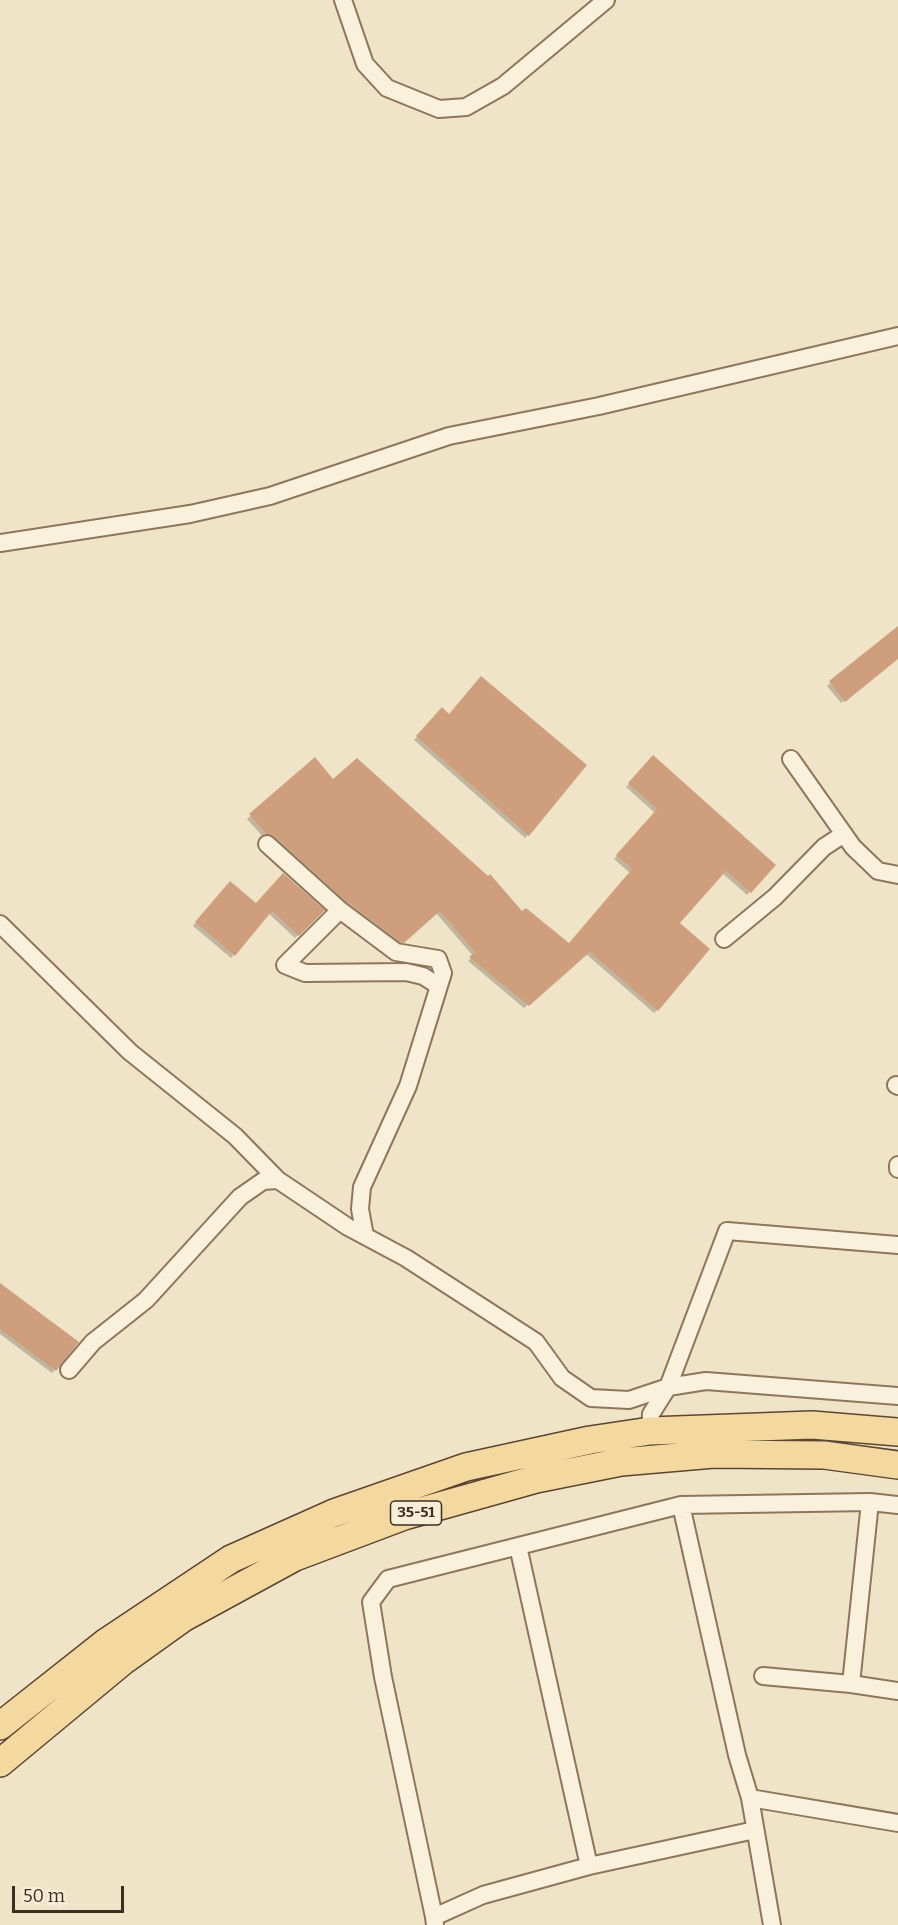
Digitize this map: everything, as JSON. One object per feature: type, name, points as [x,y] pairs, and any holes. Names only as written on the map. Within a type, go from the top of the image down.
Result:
[{"type":"main road","name":"35-51","points":[[0,1726],[105,1643],[231,1559],[334,1513],[466,1467],[590,1440],[650,1431],[812,1425],[898,1432]]},
{"type":"main road","name":"35-51","points":[[0,1763],[123,1660],[183,1618],[296,1557],[404,1516],[536,1479],[621,1462],[714,1454],[813,1455],[898,1465]]},
{"type":"street","points":[[344,0],[365,64],[387,88],[440,109],[466,107],[503,86],[606,0]]},
{"type":"street","points":[[0,543],[190,514],[270,496],[449,436],[599,406],[898,336]]},
{"type":"street","points":[[791,759],[844,834],[872,867],[878,871],[898,875]]},
{"type":"street","points":[[724,939],[775,897],[824,847],[844,834]]},
{"type":"street","points":[[267,844],[340,910],[396,952],[438,959],[443,972],[408,1086],[362,1187],[360,1209],[365,1236]]},
{"type":"street","points":[[340,910],[285,965],[305,973],[406,972],[423,976],[439,986]]},
{"type":"street","points":[[0,924],[130,1052],[234,1136],[278,1180],[365,1236],[406,1258],[536,1342],[562,1378],[591,1398],[629,1400],[668,1387],[706,1381],[898,1396]]},
{"type":"street","points":[[69,1370],[93,1342],[146,1300],[240,1197],[263,1181],[278,1180]]},
{"type":"street","points":[[650,1431],[651,1414],[668,1387],[727,1231],[898,1245]]},
{"type":"street","points":[[851,1684],[870,1502]]},
{"type":"street","points":[[755,1830],[590,1866],[483,1895],[434,1921],[383,1677],[371,1602],[388,1579],[681,1505],[870,1502],[898,1505]]},
{"type":"street","points":[[681,1505],[737,1755],[750,1798],[772,1925]]},
{"type":"street","points":[[519,1546],[590,1866]]},
{"type":"street","points":[[763,1676],[898,1691]]},
{"type":"street","points":[[750,1798],[898,1823]]},
{"type":"building","points":[[898,626],[898,659],[845,702],[829,681]]},
{"type":"building","points":[[481,676],[587,765],[529,836],[416,736],[442,707],[449,714]]},
{"type":"building","points":[[653,755],[776,865],[751,893],[726,871],[680,923],[710,949],[658,1011],[590,952],[529,1006],[469,957],[475,952],[440,911],[404,943],[400,942],[347,902],[274,836],[266,834],[249,814],[315,757],[333,779],[357,758],[488,876],[490,874],[522,911],[526,908],[569,943],[632,869],[616,855],[657,809],[628,783]]},
{"type":"building","points":[[283,873],[325,910],[299,936],[272,911],[235,956],[195,922],[230,881],[256,903]]},
{"type":"building","points":[[0,1283],[79,1342],[56,1371],[0,1329]]}]
